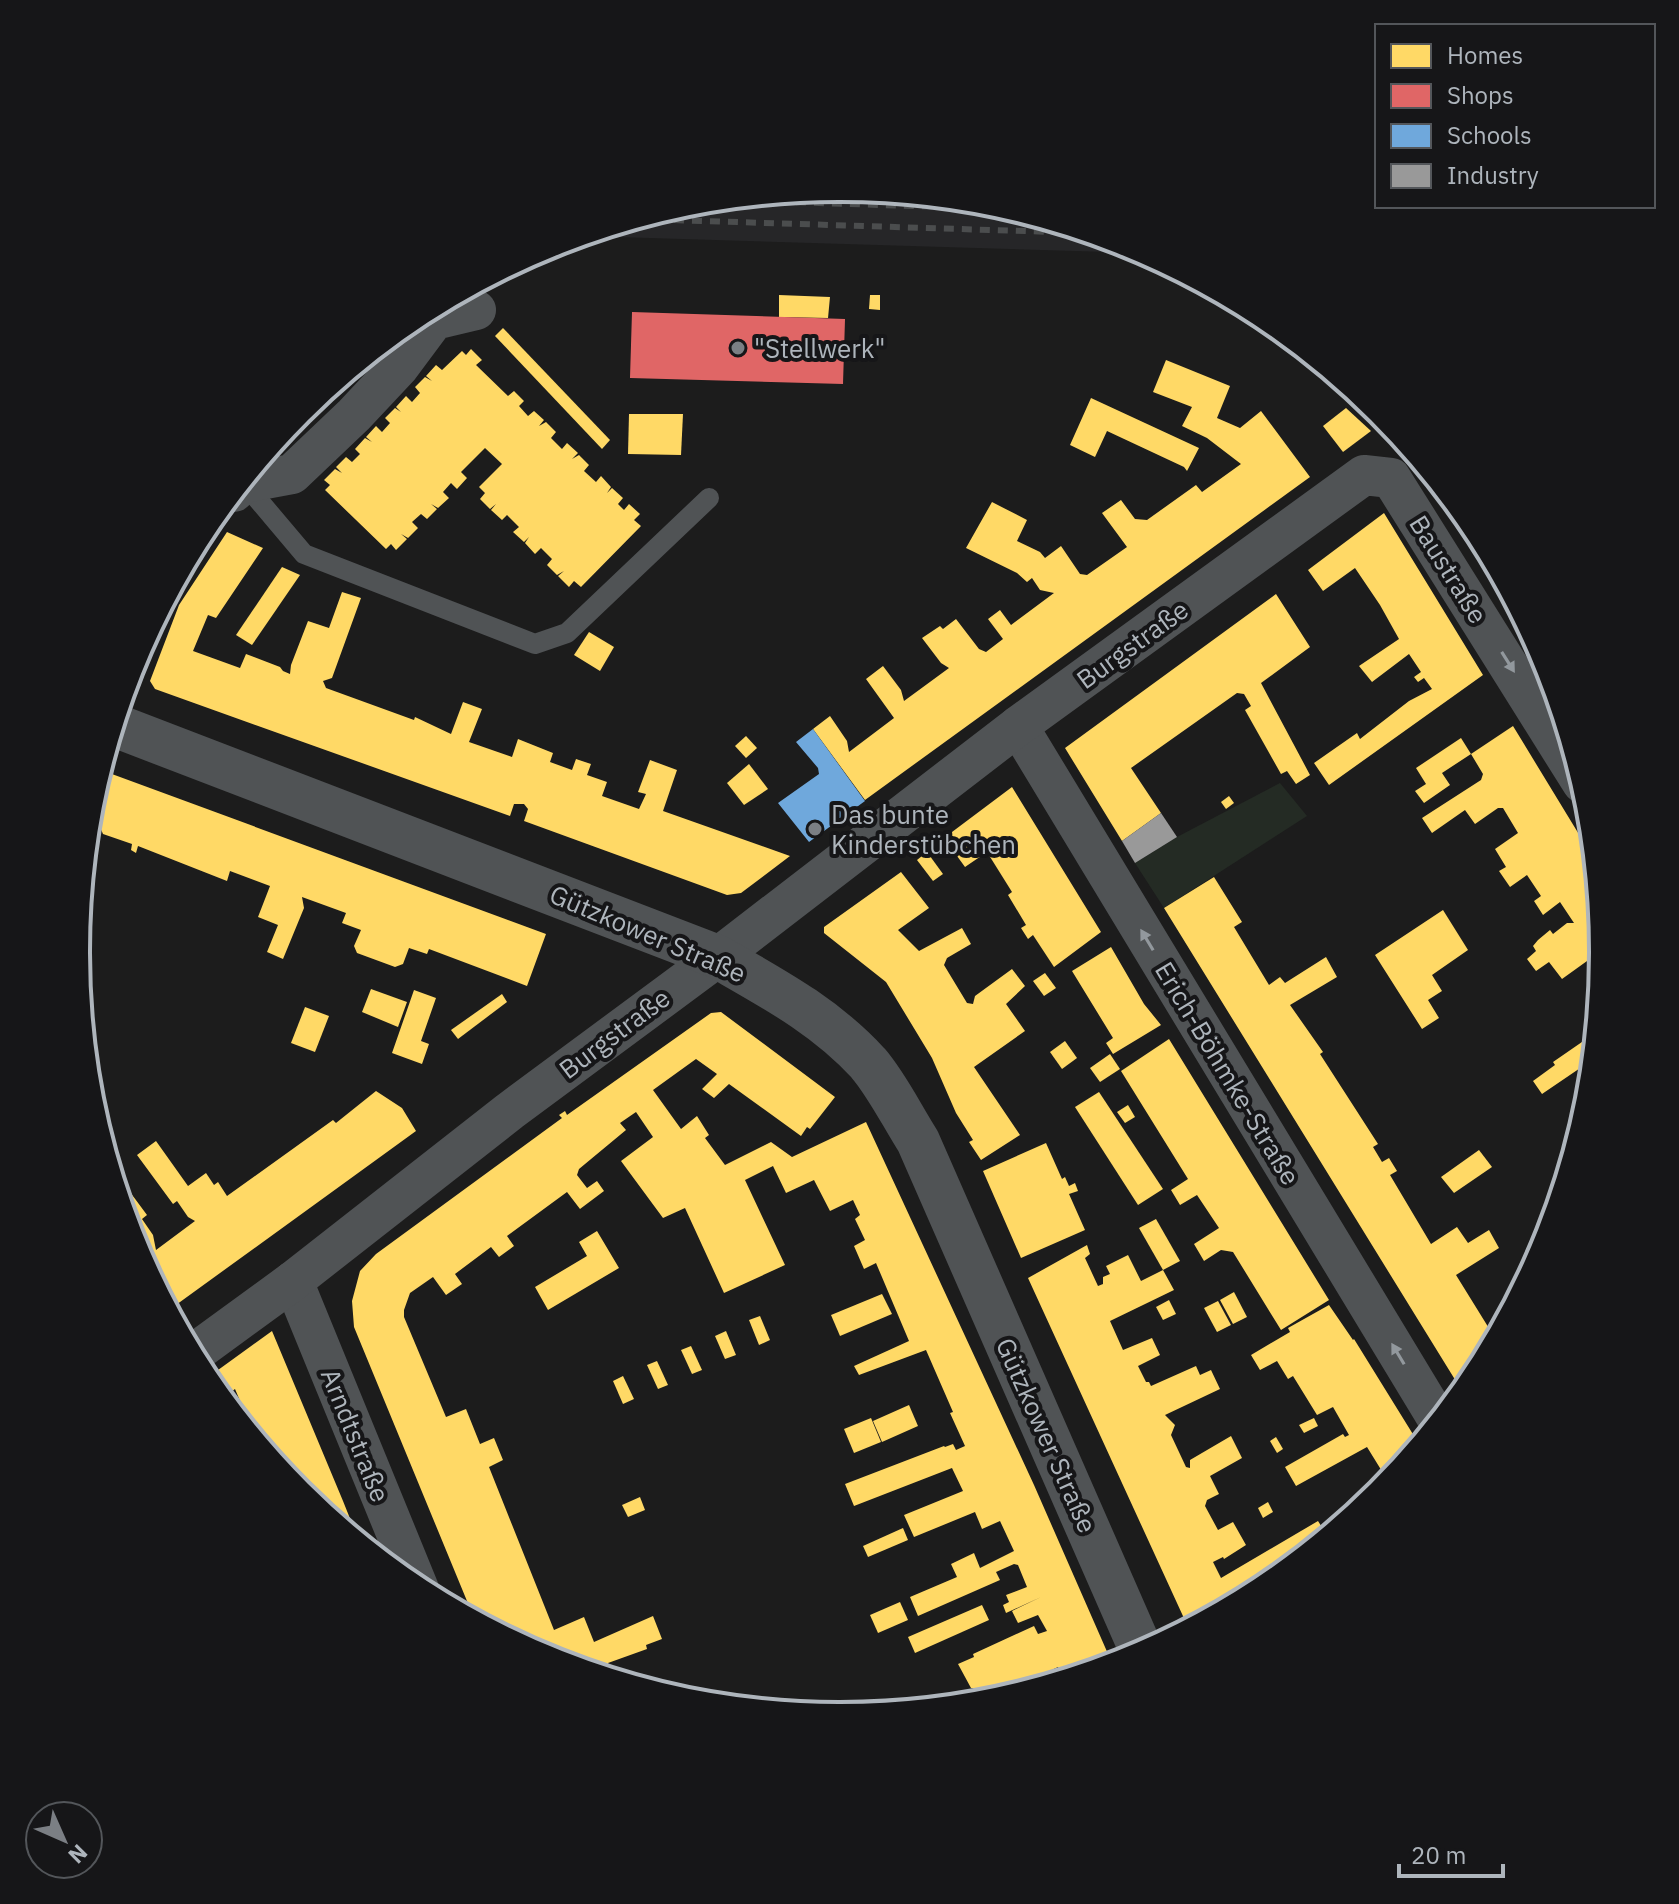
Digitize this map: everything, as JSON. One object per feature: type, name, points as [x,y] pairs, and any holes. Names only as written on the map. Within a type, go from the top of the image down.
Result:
[{"type":"street","points":[[440,319],[476,310]]},
{"type":"street","points":[[256,483],[292,474],[354,415],[431,324]]},
{"type":"street","name":"Burgstraße","points":[[203,1347],[1018,726],[1364,475],[1391,478]]},
{"type":"street","name":"Baustraße","points":[[1391,478],[1560,748]]},
{"type":"street","name":"Erich-Böhmke-Straße","points":[[1018,726],[1432,1410]]},
{"type":"street","name":"Gützkower Straße","points":[[125,729],[718,957],[799,1003],[837,1033],[870,1065],[918,1141],[1136,1639]]},
{"type":"street","name":"Arndtstraße","points":[[293,1281],[409,1565]]},
{"type":"lane","points":[[246,494],[304,554],[535,644],[567,633],[709,498]]},
{"type":"shaded area","points":[[840,202],[889,204],[986,217],[1033,228],[1105,252],[616,237],[693,217],[742,209]]},
{"type":"shaded area","points":[[1280,783],[1307,816],[1164,908],[1135,863],[1177,837]]},
{"type":"building: Homes","points":[[779,295],[830,297],[828,318],[779,317]]},
{"type":"building: Homes","points":[[870,295],[880,295],[880,310],[869,309]]},
{"type":"building: Homes","points":[[503,328],[610,440],[602,449],[495,336]]},
{"type":"building: Homes","points":[[471,349],[482,360],[476,365],[508,396],[514,391],[524,401],[519,406],[528,416],[534,411],[544,420],[539,426],[546,422],[556,432],[551,438],[562,449],[567,443],[578,453],[572,459],[579,455],[589,465],[584,471],[596,482],[601,476],[611,487],[607,493],[612,488],[623,498],[618,504],[624,510],[629,504],[640,514],[634,520],[641,526],[581,587],[574,581],[569,587],[558,576],[564,571],[557,575],[547,565],[552,559],[541,548],[535,554],[525,543],[529,537],[524,542],[513,532],[519,527],[507,515],[502,520],[491,510],[496,504],[490,509],[480,499],[485,493],[479,487],[502,464],[485,448],[461,472],[467,478],[457,489],[451,483],[443,492],[449,498],[438,508],[431,504],[437,509],[427,519],[421,514],[412,522],[418,528],[408,538],[401,534],[407,539],[396,550],[391,544],[386,549],[325,490],[330,485],[324,480],[335,469],[342,473],[336,467],[346,457],[352,462],[360,454],[355,449],[365,438],[372,442],[366,437],[376,426],[382,432],[390,423],[385,418],[395,408],[401,412],[396,407],[406,396],[412,402],[420,393],[415,387],[425,377],[432,381],[426,376],[436,365],[442,370],[462,351],[466,355]]},
{"type":"building: Homes","points":[[1166,360],[1230,386],[1217,418],[1240,428],[1261,411],[1310,477],[865,800],[813,729],[830,716],[847,741],[849,752],[894,718],[866,679],[883,666],[901,690],[904,701],[949,668],[941,663],[922,638],[956,619],[979,649],[986,652],[1003,639],[988,619],[1000,610],[1011,625],[1054,593],[1040,590],[1032,578],[1027,582],[1017,573],[966,548],[992,502],[1027,520],[1017,541],[1040,552],[1045,558],[1061,546],[1080,574],[1087,575],[1127,547],[1102,513],[1121,500],[1135,519],[1147,520],[1196,485],[1202,492],[1241,464],[1207,438],[1182,426],[1192,407],[1153,392]]},
{"type":"building: Homes","points":[[1091,398],[1199,448],[1187,471],[1107,431],[1095,457],[1070,445]]},
{"type":"building: Homes","points":[[1346,408],[1371,431],[1343,452],[1323,426]]},
{"type":"building: Homes","points":[[629,414],[683,414],[681,455],[628,454]]},
{"type":"building: Homes","points":[[1384,513],[1483,675],[1329,785],[1314,763],[1357,733],[1360,739],[1409,701],[1432,689],[1424,678],[1418,682],[1414,677],[1421,672],[1409,654],[1372,682],[1359,666],[1399,639],[1380,605],[1355,568],[1323,591],[1308,570]]},
{"type":"building: Homes","points":[[227,532],[263,548],[216,618],[208,615],[193,651],[240,668],[246,654],[290,674],[308,621],[329,628],[342,592],[361,598],[332,678],[323,681],[326,688],[414,720],[415,717],[451,734],[463,702],[482,709],[469,742],[512,757],[518,739],[553,753],[550,762],[572,770],[576,759],[591,764],[587,775],[607,782],[602,796],[639,809],[646,794],[638,792],[650,760],[677,770],[663,811],[790,856],[741,893],[727,895],[524,821],[528,809],[524,804],[514,804],[510,816],[155,689],[150,681],[179,605]]},
{"type":"building: Homes","points":[[282,567],[300,575],[252,645],[236,635]]},
{"type":"building: Homes","points":[[1276,594],[1310,647],[1261,683],[1310,775],[1296,784],[1287,771],[1281,774],[1245,710],[1251,706],[1244,694],[1237,693],[1131,768],[1161,813],[1122,841],[1065,748]]},
{"type":"building: Homes","points":[[589,632],[614,647],[600,671],[574,655]]},
{"type":"building: Homes","points":[[1513,726],[1580,836],[1589,960],[1562,979],[1549,962],[1536,971],[1527,959],[1536,951],[1533,946],[1550,930],[1553,934],[1567,923],[1574,923],[1560,902],[1543,915],[1534,901],[1541,896],[1527,875],[1510,887],[1499,871],[1506,867],[1495,849],[1518,833],[1503,808],[1498,808],[1475,824],[1465,810],[1432,833],[1422,818],[1481,780],[1483,774],[1471,754]]},
{"type":"building: Homes","points":[[746,736],[757,748],[746,758],[735,746]]},
{"type":"building: Homes","points":[[1461,738],[1471,754],[1442,773],[1450,785],[1424,803],[1415,791],[1426,784],[1416,768]]},
{"type":"building: Homes","points":[[749,764],[768,789],[744,805],[727,783]]},
{"type":"building: Homes","points":[[112,774],[546,934],[527,986],[429,949],[427,954],[409,948],[403,964],[395,967],[357,953],[354,946],[361,930],[342,923],[346,913],[302,897],[304,908],[283,959],[267,952],[278,925],[258,917],[270,886],[230,871],[227,881],[138,846],[136,853],[131,850],[132,844],[103,834],[100,828]]},
{"type":"building: Homes","points":[[1012,787],[1101,932],[1054,967],[1033,935],[1028,939],[1021,928],[1026,925],[1008,895],[1012,892],[987,852],[965,867],[944,838]]},
{"type":"building: Homes","points":[[1229,796],[1234,803],[1226,809],[1221,802]]},
{"type":"building: Homes","points":[[927,852],[943,874],[933,881],[917,860]]},
{"type":"building: Homes","points":[[901,872],[929,908],[898,930],[919,951],[962,928],[971,944],[947,958],[944,965],[967,1003],[973,1004],[975,996],[1012,969],[1025,986],[1006,1004],[1025,1031],[974,1067],[1020,1135],[981,1160],[969,1142],[973,1140],[956,1113],[932,1058],[886,982],[824,933],[824,927]]},
{"type":"building: Homes","points":[[1214,877],[1242,922],[1234,927],[1269,985],[1280,977],[1285,983],[1326,957],[1337,977],[1290,1005],[1323,1052],[1320,1054],[1378,1144],[1373,1147],[1382,1162],[1389,1158],[1397,1171],[1390,1175],[1431,1244],[1457,1227],[1468,1243],[1489,1230],[1499,1248],[1456,1275],[1489,1328],[1455,1379],[1164,908]]},
{"type":"building: Homes","points":[[1443,910],[1468,950],[1432,975],[1442,991],[1428,1000],[1439,1018],[1422,1029],[1375,955]]},
{"type":"building: Homes","points":[[1111,947],[1144,1004],[1161,1025],[1113,1054],[1106,1043],[1113,1038],[1072,971]]},
{"type":"building: Homes","points":[[1045,973],[1056,988],[1044,996],[1033,981]]},
{"type":"building: Homes","points":[[371,989],[407,1002],[398,1027],[362,1012]]},
{"type":"building: Homes","points":[[414,990],[436,998],[421,1041],[429,1044],[422,1064],[392,1053]]},
{"type":"building: Homes","points":[[502,994],[507,1002],[458,1039],[451,1030]]},
{"type":"building: Homes","points":[[305,1007],[329,1016],[315,1052],[291,1043]]},
{"type":"building: Homes","points":[[721,1012],[835,1097],[801,1136],[729,1084],[714,1098],[702,1089],[717,1074],[696,1059],[653,1090],[681,1129],[697,1116],[709,1135],[705,1138],[725,1165],[771,1142],[792,1157],[866,1122],[1034,1485],[1107,1651],[1033,1676],[971,1688],[958,1664],[1034,1626],[1038,1634],[1047,1631],[1038,1615],[1018,1623],[1012,1611],[1041,1597],[1006,1613],[1003,1605],[1009,1602],[1006,1595],[1027,1587],[1018,1565],[1014,1564],[996,1572],[1000,1580],[918,1616],[910,1597],[957,1577],[951,1564],[974,1553],[980,1568],[1014,1551],[1000,1521],[982,1529],[975,1512],[914,1537],[904,1515],[963,1491],[952,1468],[854,1506],[845,1484],[944,1446],[953,1444],[956,1450],[965,1446],[926,1350],[859,1375],[854,1366],[909,1341],[876,1263],[864,1269],[854,1246],[865,1240],[855,1219],[860,1215],[853,1200],[830,1211],[814,1180],[786,1193],[773,1166],[745,1180],[785,1265],[724,1293],[685,1208],[663,1218],[621,1161],[653,1137],[636,1112],[620,1123],[626,1130],[579,1169],[577,1175],[587,1188],[597,1181],[604,1191],[580,1209],[567,1192],[507,1236],[514,1246],[499,1257],[491,1247],[455,1274],[462,1284],[446,1295],[433,1277],[410,1293],[404,1317],[446,1417],[466,1409],[480,1444],[494,1438],[503,1460],[489,1467],[554,1630],[584,1617],[594,1642],[653,1616],[662,1639],[646,1645],[647,1649],[609,1665],[553,1644],[468,1602],[354,1327],[352,1301],[360,1271],[376,1254],[562,1118],[559,1115],[565,1111],[567,1115],[711,1013]]},
{"type":"building: Homes","points":[[1169,1039],[1329,1300],[1281,1330],[1233,1252],[1221,1250],[1204,1261],[1194,1244],[1219,1228],[1197,1195],[1180,1205],[1171,1190],[1188,1179],[1121,1071]]},
{"type":"building: Homes","points":[[1065,1041],[1077,1058],[1062,1069],[1050,1052]]},
{"type":"building: Homes","points":[[1584,1041],[1580,1068],[1542,1094],[1533,1081],[1555,1065],[1553,1062]]},
{"type":"building: Homes","points":[[1110,1054],[1120,1069],[1100,1082],[1090,1068]]},
{"type":"building: Homes","points":[[376,1091],[402,1108],[416,1131],[178,1304],[147,1239],[130,1191],[147,1215],[142,1219],[153,1235],[156,1250],[195,1221],[188,1217],[177,1201],[173,1204],[137,1155],[156,1141],[188,1186],[206,1173],[214,1185],[218,1182],[227,1196],[333,1120],[336,1123]]},
{"type":"building: Homes","points":[[1099,1092],[1163,1189],[1138,1205],[1075,1107]]},
{"type":"building: Homes","points":[[1128,1105],[1135,1117],[1125,1123],[1117,1112]]},
{"type":"building: Homes","points":[[1046,1143],[1062,1179],[1065,1177],[1069,1186],[1075,1183],[1078,1191],[1069,1194],[1085,1230],[1021,1258],[983,1171]]},
{"type":"building: Homes","points":[[1479,1150],[1492,1167],[1454,1193],[1441,1177]]},
{"type":"building: Homes","points":[[1156,1219],[1180,1261],[1163,1270],[1139,1228]]},
{"type":"building: Homes","points":[[597,1231],[619,1268],[548,1310],[535,1287],[587,1256],[579,1242]]},
{"type":"building: Homes","points":[[1087,1245],[1090,1254],[1085,1258],[1098,1286],[1103,1284],[1103,1277],[1110,1274],[1106,1266],[1128,1255],[1141,1281],[1163,1270],[1174,1290],[1110,1321],[1123,1350],[1152,1338],[1160,1355],[1138,1366],[1151,1386],[1196,1366],[1200,1375],[1211,1370],[1220,1389],[1165,1415],[1175,1425],[1171,1435],[1186,1467],[1190,1468],[1190,1460],[1231,1436],[1242,1458],[1210,1476],[1219,1494],[1207,1500],[1205,1506],[1218,1530],[1233,1522],[1246,1545],[1213,1562],[1221,1578],[1318,1521],[1321,1526],[1256,1575],[1184,1617],[1028,1278]]},
{"type":"building: Homes","points":[[1234,1292],[1247,1317],[1233,1324],[1220,1300]]},
{"type":"building: Homes","points":[[882,1294],[892,1314],[840,1336],[831,1315]]},
{"type":"building: Homes","points":[[1169,1300],[1176,1314],[1163,1320],[1156,1307]]},
{"type":"building: Homes","points":[[1218,1301],[1231,1325],[1217,1332],[1204,1308]]},
{"type":"building: Homes","points":[[1329,1305],[1354,1339],[1413,1434],[1381,1469],[1367,1447],[1296,1486],[1285,1467],[1343,1434],[1345,1437],[1349,1435],[1333,1407],[1317,1415],[1293,1376],[1288,1379],[1277,1361],[1260,1370],[1251,1355],[1290,1332],[1288,1328]]},
{"type":"building: Homes","points":[[760,1316],[770,1340],[759,1345],[749,1320]]},
{"type":"building: Homes","points":[[272,1331],[351,1520],[276,1446],[218,1370]]},
{"type":"building: Homes","points":[[726,1331],[736,1355],[725,1359],[715,1336]]},
{"type":"building: Homes","points":[[691,1346],[702,1370],[692,1374],[681,1350]]},
{"type":"building: Homes","points":[[657,1361],[668,1385],[658,1389],[647,1365]]},
{"type":"building: Homes","points":[[623,1376],[634,1399],[623,1404],[613,1381]]},
{"type":"building: Homes","points":[[909,1405],[918,1426],[882,1442],[873,1421]]},
{"type":"building: Homes","points":[[871,1418],[881,1442],[854,1453],[844,1429]]},
{"type":"building: Homes","points":[[1314,1418],[1318,1426],[1304,1433],[1299,1425]]},
{"type":"building: Homes","points":[[1276,1437],[1283,1449],[1277,1453],[1270,1441]]},
{"type":"building: Homes","points":[[640,1497],[645,1510],[628,1517],[622,1505]]},
{"type":"building: Homes","points":[[1268,1502],[1273,1512],[1263,1518],[1258,1508]]},
{"type":"building: Homes","points":[[903,1528],[908,1540],[868,1557],[863,1546]]},
{"type":"building: Homes","points":[[900,1602],[908,1620],[878,1633],[870,1615]]},
{"type":"building: Homes","points":[[982,1605],[989,1620],[915,1653],[908,1637]]},
{"type":"building: Shops","name":"\"Stellwerk\"","points":[[632,312],[845,319],[843,384],[630,378]]},
{"type":"building: Schools","points":[[813,729],[865,801],[809,842],[778,803],[819,774],[818,768],[796,742]]},
{"type":"building: Industry","points":[[1161,813],[1177,837],[1135,863],[1122,841]]},
{"type":"railway","points":[[817,203],[906,206]]},
{"type":"railway","points":[[679,220],[1045,232]]},
{"type":"place","name":"\"Stellwerk\"","points":[[738,348]]},
{"type":"place","name":"Das bunte Kinderstübchen","points":[[815,829]]}]
